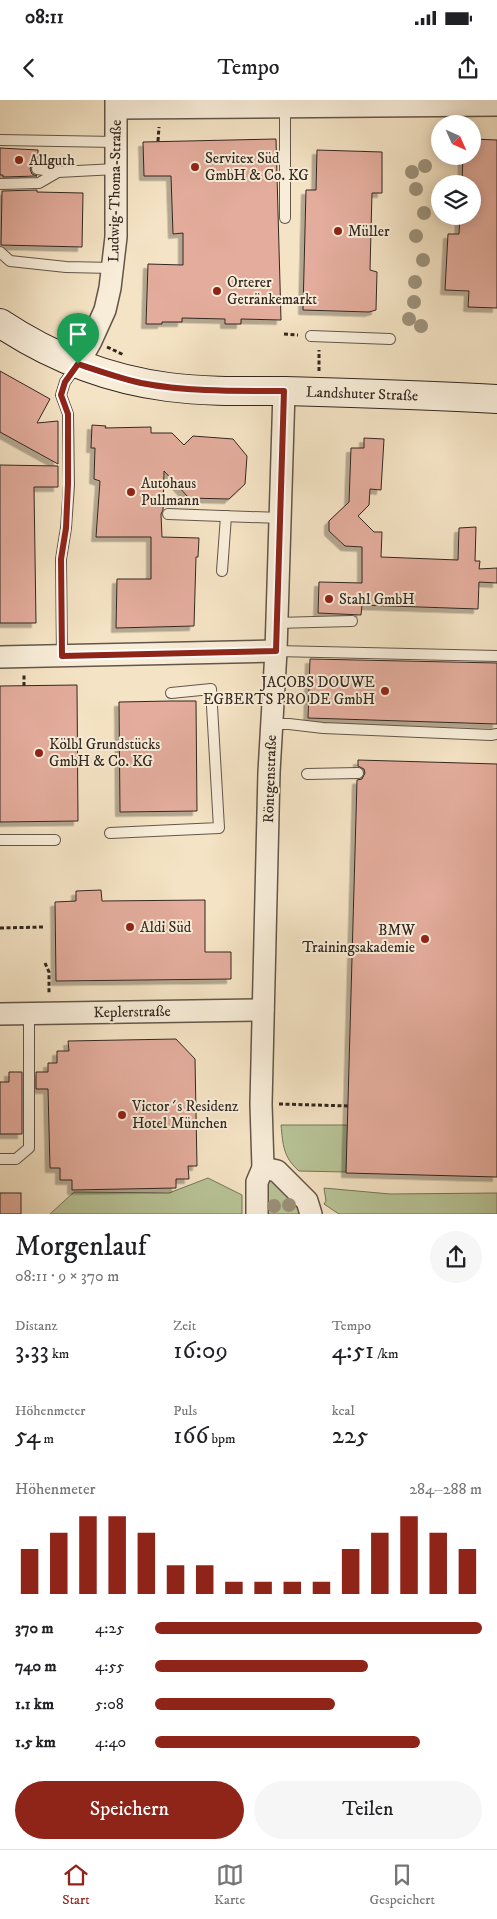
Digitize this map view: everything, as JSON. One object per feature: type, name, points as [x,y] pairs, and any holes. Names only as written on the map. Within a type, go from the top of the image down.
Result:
[{"type":"main road","name":"Landshuter Straße","points":[[0,323],[52,353],[78,364],[114,376],[170,387],[497,400]]},
{"type":"street","points":[[116,104],[285,107],[375,104],[497,106]]},
{"type":"street","name":"Ludwig-Thoma-Straße","points":[[78,364],[91,342],[105,310],[113,268],[116,237],[116,104]]},
{"type":"street","name":"Röntgenstraße","points":[[257,1214],[257,1182],[263,1168],[261,1104],[284,391]]},
{"type":"street","points":[[0,657],[276,651]]},
{"type":"street","name":"Keplerstraße","points":[[0,1014],[264,1010]]},
{"type":"street","points":[[263,1168],[277,1172],[307,1201],[311,1214]]},
{"type":"lane","points":[[285,107],[285,218]]},
{"type":"lane","points":[[0,140],[116,142]]},
{"type":"lane","points":[[37,169],[58,172],[116,169]]},
{"type":"lane","points":[[0,184],[39,183],[58,172]]},
{"type":"lane","points":[[0,252],[10,261],[66,267],[113,268]]},
{"type":"lane","points":[[315,336],[390,339]]},
{"type":"lane","points":[[62,656],[61,559],[66,528],[68,414],[61,395],[65,382],[78,364]]},
{"type":"lane","points":[[168,514],[280,518]]},
{"type":"lane","points":[[222,571],[226,516]]},
{"type":"lane","points":[[276,623],[352,621]]},
{"type":"lane","points":[[276,651],[497,656]]},
{"type":"lane","points":[[110,833],[219,828],[211,689],[171,693]]},
{"type":"lane","points":[[272,724],[323,728],[497,734]]},
{"type":"lane","points":[[307,774],[358,773]]},
{"type":"lane","points":[[0,840],[56,840]]},
{"type":"lane","points":[[0,1159],[16,1159],[29,1148],[30,1014]]},
{"type":"path","points":[[158,141],[159,121]]},
{"type":"path","points":[[315,336],[318,374]]},
{"type":"path","points":[[24,670],[24,686]]},
{"type":"path","points":[[0,928],[44,927]]},
{"type":"path","points":[[45,963],[49,972],[49,1000]]},
{"type":"path","points":[[261,1104],[348,1106]]},
{"type":"green space","points":[[281,1125],[348,1125],[346,1172],[299,1171],[287,1156],[283,1145]]},
{"type":"green space","points":[[208,1178],[242,1195],[242,1214],[50,1214],[74,1192],[169,1193]]},
{"type":"green space","points":[[270,1180],[296,1205],[300,1214],[266,1214],[268,1182]]},
{"type":"green space","points":[[324,1188],[390,1194],[497,1193],[497,1214],[339,1214],[324,1204],[326,1201]]},
{"type":"building","points":[[276,139],[281,320],[241,319],[241,324],[225,324],[225,319],[182,318],[182,322],[146,324],[148,264],[183,265],[183,233],[173,234],[171,176],[144,176],[143,142]]},
{"type":"building","points":[[481,139],[497,140],[497,308],[468,307],[469,291],[445,290],[448,234],[459,234],[460,225],[481,225],[481,175],[462,175],[463,165],[481,165]]},
{"type":"building","name":"Allguth","points":[[0,148],[38,150],[38,162],[32,164],[30,169],[32,174],[37,176],[3,177],[3,175],[0,175]]},
{"type":"building","name":"Müller","points":[[317,150],[382,152],[382,193],[372,193],[370,270],[377,272],[376,310],[369,312],[303,310],[306,190],[316,190]]},
{"type":"building","points":[[37,190],[37,192],[83,193],[82,247],[1,245],[2,191]]},
{"type":"building","points":[[0,371],[50,399],[37,423],[58,421],[58,464],[0,432]]},
{"type":"building","name":"Autohaus Pullmann","points":[[92,425],[106,426],[105,428],[151,427],[151,433],[172,433],[184,445],[193,436],[233,439],[247,456],[245,484],[229,499],[189,498],[164,471],[163,510],[161,514],[162,537],[199,538],[198,557],[196,557],[194,626],[116,628],[117,579],[151,579],[151,537],[96,537],[100,481],[94,479],[95,448],[91,448]]},
{"type":"building","points":[[364,438],[384,439],[381,490],[370,489],[369,505],[358,516],[374,532],[382,532],[381,557],[458,560],[459,528],[476,527],[475,561],[480,561],[479,569],[497,568],[497,583],[479,582],[478,609],[362,605],[361,615],[318,613],[319,582],[362,583],[362,547],[345,546],[329,531],[329,521],[349,502],[351,448],[364,448]]},
{"type":"building","points":[[0,465],[58,466],[58,487],[34,487],[36,623],[0,623]]},
{"type":"building","points":[[310,659],[497,663],[497,724],[308,718]]},
{"type":"building","name":"Kölbl Grundstücks GmbH & Co. KG","points":[[77,685],[78,821],[0,822],[0,686]]},
{"type":"building","points":[[196,701],[197,811],[120,812],[119,702]]},
{"type":"building","name":"BMW Trainingsakademie","points":[[358,760],[497,764],[497,1177],[346,1173],[357,780],[362,779],[365,773],[364,769],[358,766]]},
{"type":"building","name":"Aldi Süd","points":[[101,890],[102,901],[205,900],[205,952],[231,952],[231,979],[56,981],[55,902],[76,901],[76,891]]},
{"type":"building","name":"Victor´s Residenz Hotel München","points":[[176,1039],[195,1059],[197,1166],[188,1166],[189,1179],[176,1179],[176,1188],[72,1190],[72,1180],[60,1180],[60,1168],[50,1168],[48,1089],[36,1089],[36,1072],[48,1072],[48,1063],[57,1063],[57,1051],[69,1051],[68,1041]]},
{"type":"building","points":[[9,1072],[22,1072],[22,1134],[0,1134],[0,1082],[9,1082]]},
{"type":"building","points":[[0,1193],[21,1193],[21,1214],[0,1214]]},
{"type":"place","name":"Allguth","points":[[19,160]]},
{"type":"place","name":"Servitex Süd GmbH & Co. KG","points":[[195,167]]},
{"type":"place","name":"Müller","points":[[338,231]]},
{"type":"place","name":"Orterer Getränkemarkt","points":[[217,291]]},
{"type":"place","name":"Autohaus Pullmann","points":[[131,492]]},
{"type":"place","name":"Stahl GmbH","points":[[329,599]]},
{"type":"place","name":"JACOBS DOUWE EGBERTS PRO DE GmbH","points":[[385,691]]},
{"type":"place","name":"Kölbl Grundstücks GmbH & Co. KG","points":[[39,753]]},
{"type":"place","name":"Aldi Süd","points":[[130,927]]},
{"type":"place","name":"BMW Trainingsakademie","points":[[425,939]]},
{"type":"place","name":"Victor´s Residenz Hotel München","points":[[122,1115]]},
{"type":"route","points":[[78,364],[141,383],[170,387],[235,391],[284,391],[276,651],[62,656],[61,559],[66,528],[68,414],[61,395],[65,382],[78,364]]}]
